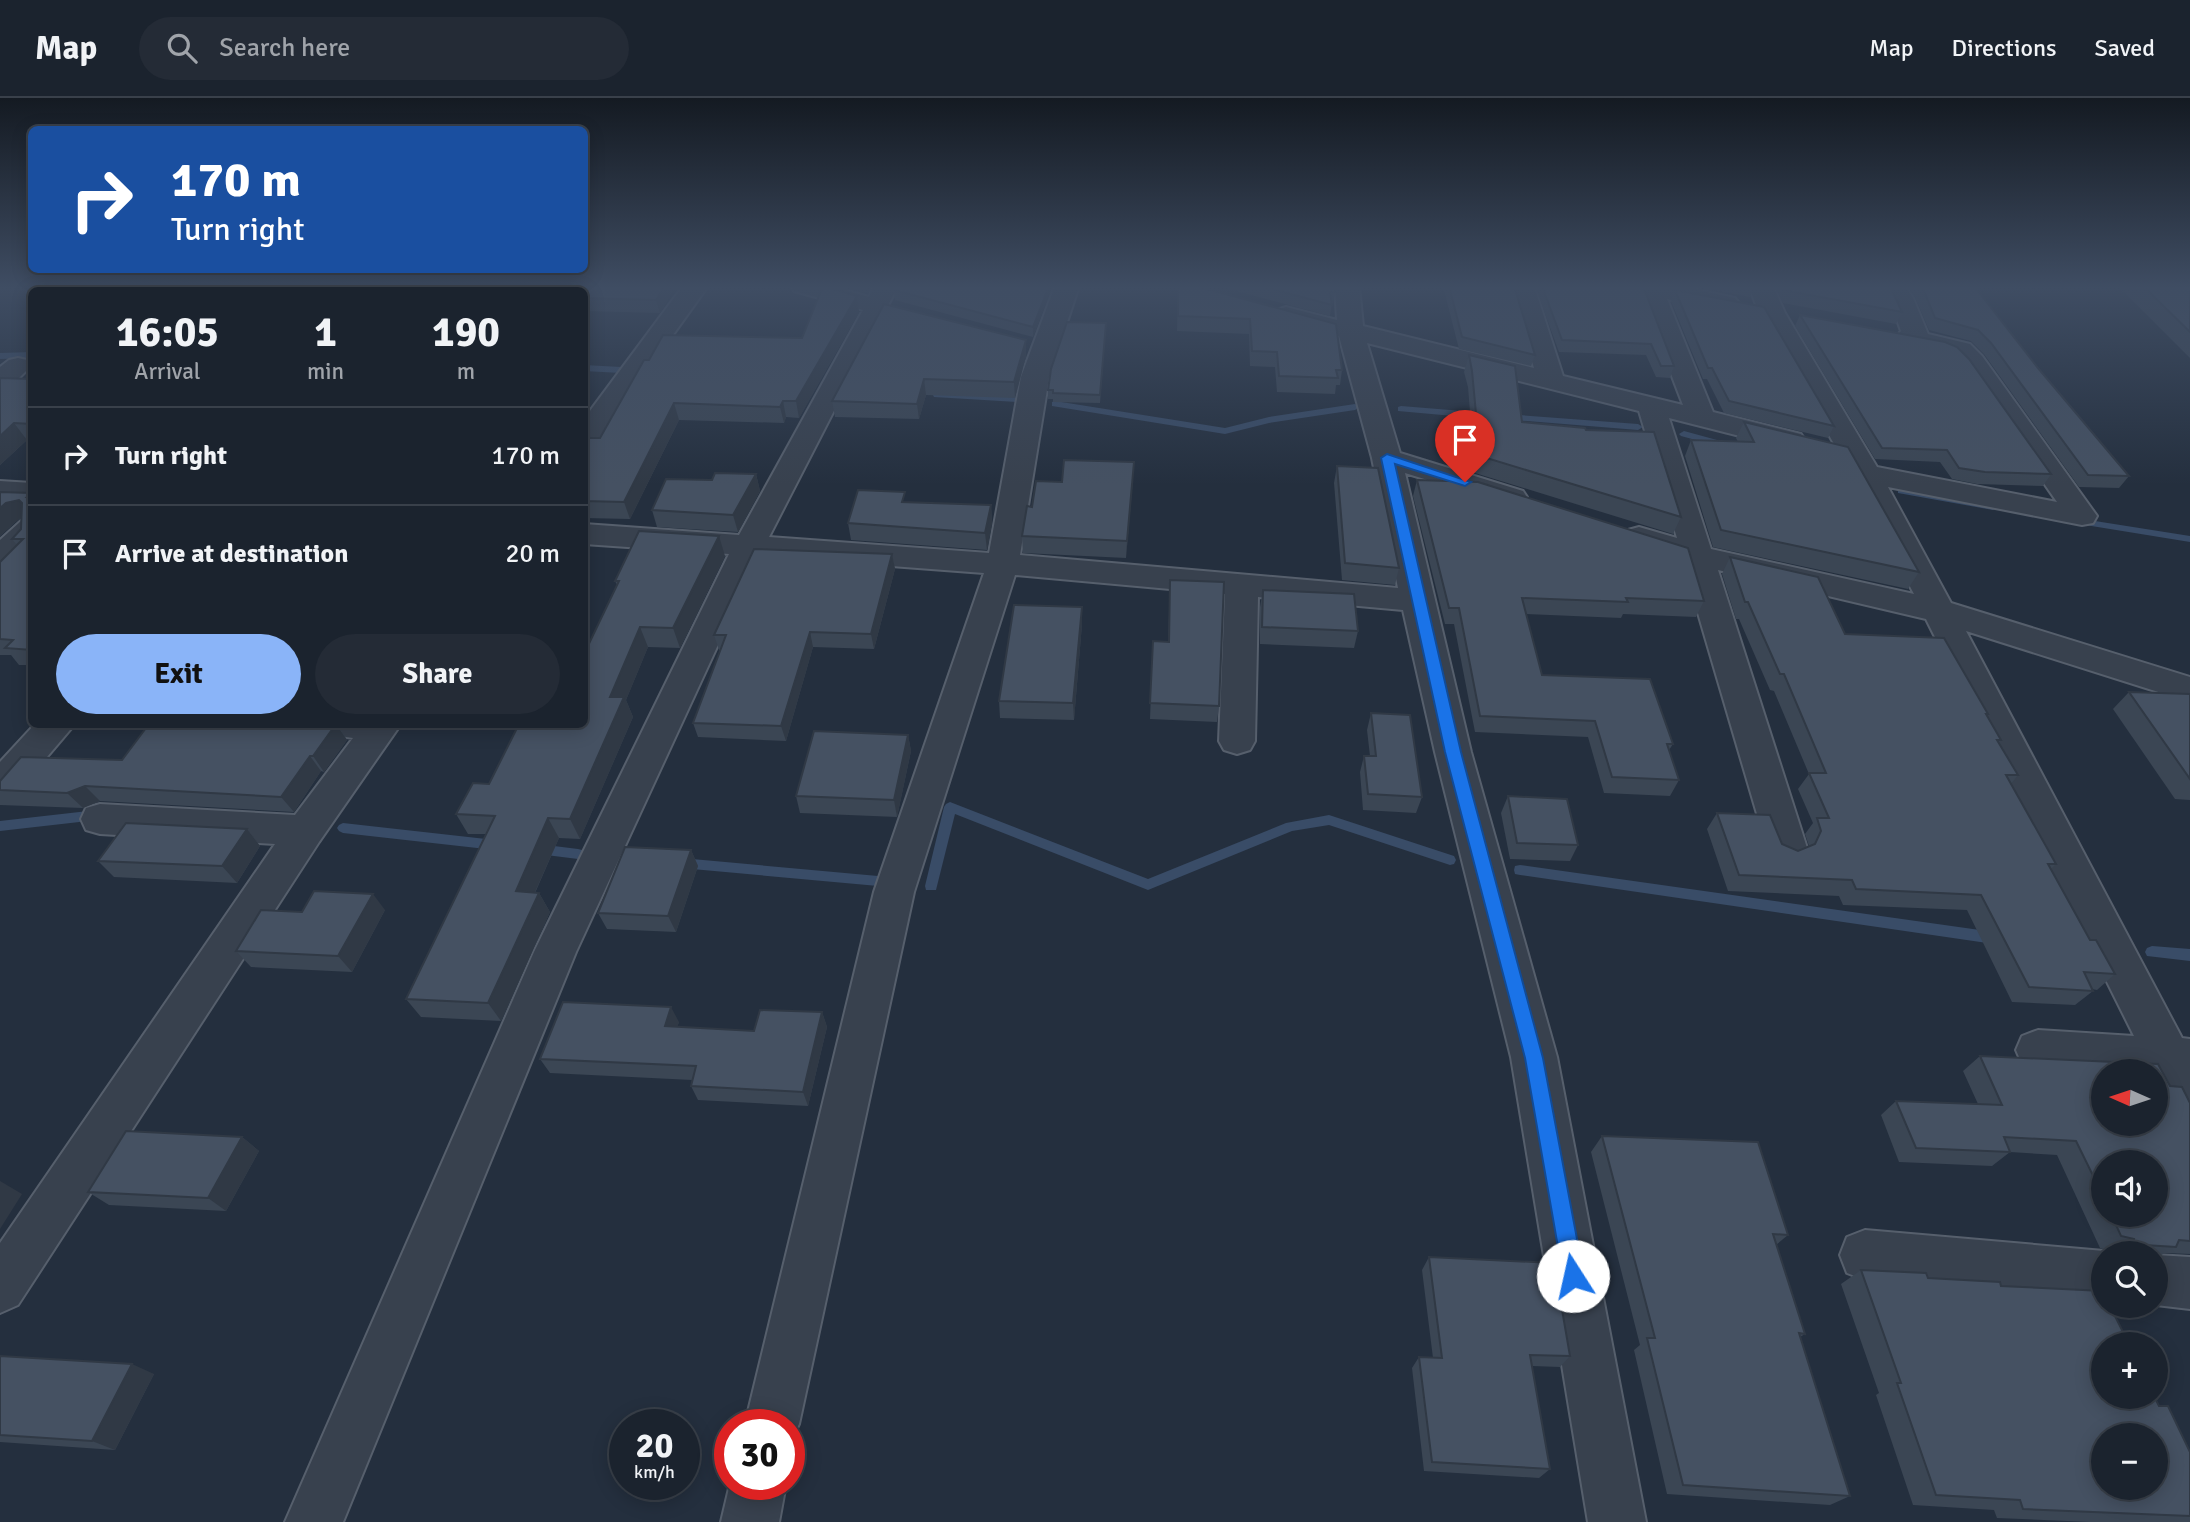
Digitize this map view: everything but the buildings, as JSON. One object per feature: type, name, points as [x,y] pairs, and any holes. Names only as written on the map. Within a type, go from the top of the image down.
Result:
[{"type":"street","points":[[588,434],[647,352]]},
{"type":"street","points":[[314,1522],[555,952],[748,547],[860,352]]},
{"type":"street","points":[[775,1409],[894,892],[1003,564],[1035,377],[1033,352]]},
{"type":"street","points":[[1357,352],[1387,458],[1453,752],[1534,1058],[1617,1522]]},
{"type":"street","points":[[1431,352],[1651,404],[1861,465],[2082,516],[1973,362],[1963,352]]},
{"type":"street","points":[[1543,352],[1552,382]]},
{"type":"street","points":[[1675,352],[1702,419]]},
{"type":"street","points":[[1802,352],[2179,1058],[2190,1107]]},
{"type":"street","points":[[1651,404],[1787,848]]},
{"type":"street","points":[[1387,458],[1543,507]]},
{"type":"street","points":[[0,490],[28,492]]},
{"type":"street","points":[[1608,527],[1699,556],[1939,611],[2190,690]]},
{"type":"street","points":[[0,557],[28,532]]},
{"type":"street","points":[[588,534],[1003,564],[1417,600]]},
{"type":"street","points":[[1237,741],[1242,586]]},
{"type":"street","points":[[0,786],[53,728]]},
{"type":"street","points":[[0,1287],[305,831],[381,728]]},
{"type":"street","points":[[100,819],[305,831]]},
{"type":"street","points":[[2038,1050],[2179,1058]]},
{"type":"street","points":[[1865,1255],[2091,1275]]},
{"type":"street","points":[[2168,1281],[2190,1283]]},
{"type":"street","points":[[750,1522],[755,1500]]},
{"type":"waterway","points":[[0,356],[28,355]]},
{"type":"waterway","points":[[588,368],[621,370]]},
{"type":"waterway","points":[[937,395],[1017,399]]},
{"type":"waterway","points":[[1055,404],[1225,431],[1269,420],[1355,407]]},
{"type":"waterway","points":[[1401,409],[1487,416]]},
{"type":"waterway","points":[[1505,417],[1638,427]]},
{"type":"waterway","points":[[1684,434],[1725,445]]},
{"type":"waterway","points":[[1901,491],[1993,507]]},
{"type":"waterway","points":[[2076,521],[2190,539]]},
{"type":"waterway","points":[[931,886],[950,807],[1148,885],[1290,826],[1329,820],[1450,860]]},
{"type":"waterway","points":[[0,826],[97,815]]},
{"type":"waterway","points":[[343,828],[495,845]]},
{"type":"waterway","points":[[538,849],[578,854]]},
{"type":"waterway","points":[[681,863],[878,881]]},
{"type":"waterway","points":[[1520,870],[1994,938]]},
{"type":"waterway","points":[[2152,952],[2190,955]]},
{"type":"route","points":[[1465,482],[1387,458],[1453,752],[1534,1058],[1573,1276]]}]
